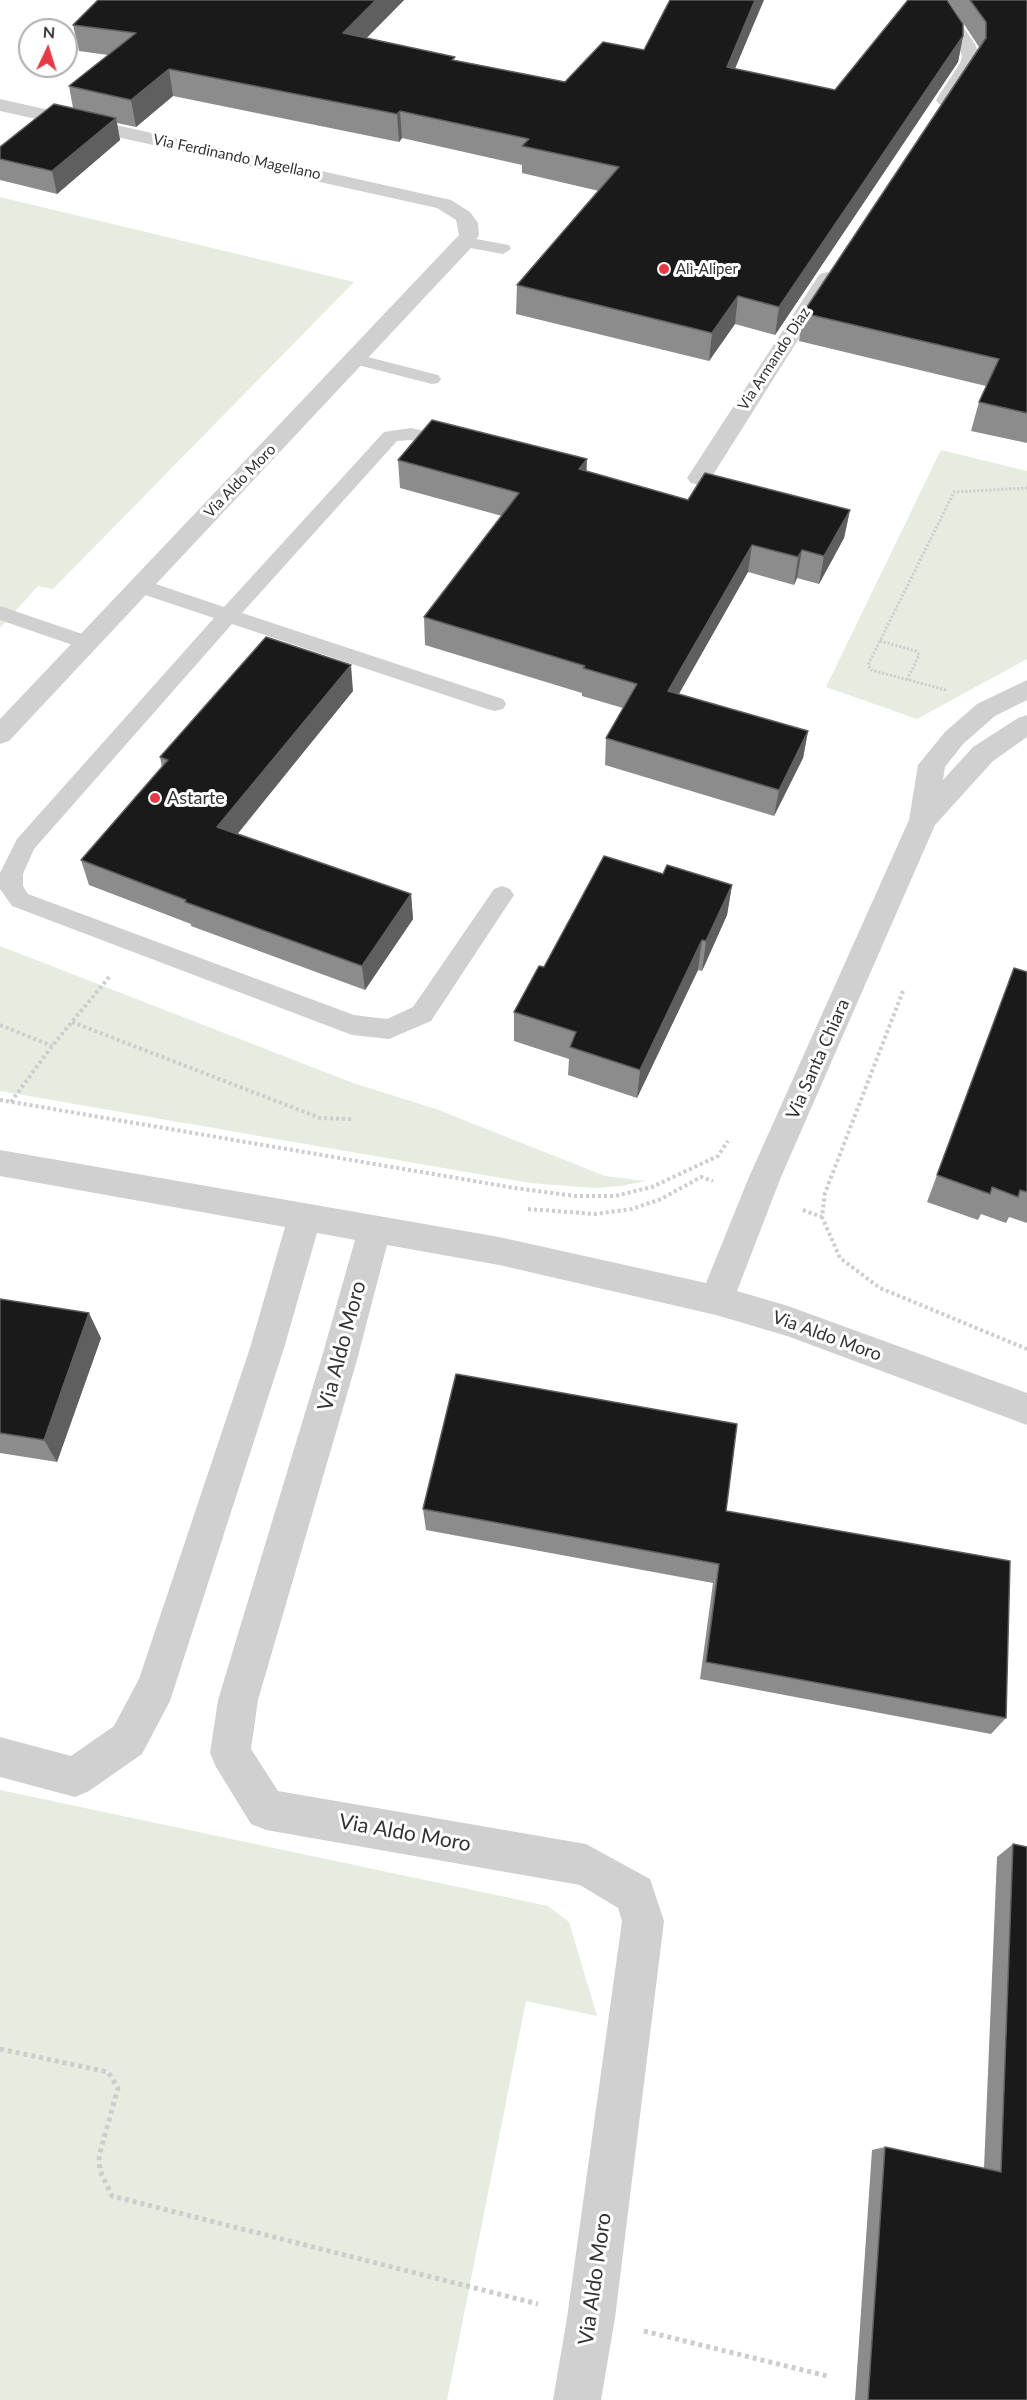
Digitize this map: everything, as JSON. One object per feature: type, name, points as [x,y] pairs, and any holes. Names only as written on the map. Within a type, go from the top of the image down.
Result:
[{"type":"street","points":[[936,0],[966,44],[971,56],[963,74],[937,113]]},
{"type":"street","name":"Via Ferdinando Magellano","points":[[0,105],[420,198],[455,209],[467,232]]},
{"type":"street","name":"Via Aldo Moro","points":[[0,735],[356,359],[467,232]]},
{"type":"street","name":"Via Armando Diaz","points":[[699,478],[839,259]]},
{"type":"street","name":"Via Santa Chiara","points":[[716,1300],[765,1177],[923,820],[932,765],[954,738],[986,710],[1027,689]]},
{"type":"street","name":"Via Santa Chiara","points":[[923,820],[983,754],[1027,724]]},
{"type":"street","name":"Via Aldo Moro","points":[[0,1163],[375,1228],[587,1270],[716,1300],[788,1321],[1027,1409]]},
{"type":"street","points":[[0,1756],[75,1776],[128,1740],[156,1687],[267,1348],[304,1216]]},
{"type":"street","name":"Via Aldo Moro","points":[[375,1228],[339,1360],[238,1700],[230,1753],[266,1809],[586,1865],[635,1894],[643,1921],[591,2318],[577,2400]]},
{"type":"lane","points":[[467,232],[503,249]]},
{"type":"lane","points":[[356,359],[432,379]]},
{"type":"lane","points":[[467,448],[411,434],[391,436],[228,615],[25,845],[11,874],[11,888],[20,900],[136,945],[352,1025],[389,1029],[422,1014],[502,895]]},
{"type":"lane","points":[[140,586],[495,704]]},
{"type":"lane","points":[[0,613],[87,643]]},
{"type":"path","points":[[951,692],[871,670],[868,665],[954,492],[1027,488]]},
{"type":"path","points":[[880,641],[916,651],[919,655],[907,680]]},
{"type":"path","points":[[11,1102],[52,1046],[136,945]]},
{"type":"path","points":[[903,991],[825,1193],[822,1217],[840,1258],[880,1288],[1027,1349]]},
{"type":"path","points":[[72,1022],[320,1118],[352,1119]]},
{"type":"path","points":[[0,1025],[52,1046]]},
{"type":"path","points":[[0,1100],[515,1188],[575,1196],[615,1196],[652,1187],[718,1156],[731,1137]]},
{"type":"path","points":[[521,1208],[595,1214],[632,1209],[661,1199],[701,1177]]},
{"type":"path","points":[[0,2049],[108,2072],[118,2088],[99,2156],[100,2171],[112,2196],[827,2376]]},
{"type":"shaded area","points":[[0,197],[354,282],[53,589],[38,586],[0,628]]},
{"type":"shaded area","points":[[941,450],[1027,471],[1027,659],[917,719],[826,687]]},
{"type":"shaded area","points":[[0,946],[353,1083],[436,1109],[605,1176],[646,1181],[594,1188],[530,1183],[0,1091]]},
{"type":"shaded area","points":[[0,1790],[548,1906],[569,1922],[597,2016],[526,2001],[447,2400],[0,2400]]},
{"type":"building","points":[[98,0],[376,0],[343,33],[455,57],[452,60],[565,82],[603,42],[644,50],[670,0],[755,0],[727,67],[835,90],[908,0],[947,0],[963,24],[963,36],[779,307],[738,296],[712,333],[517,285],[619,167],[522,146],[529,139],[400,111],[397,114],[169,69],[131,100],[69,86],[136,33],[78,26],[78,20]]},
{"type":"building","points":[[970,0],[1027,0],[1027,413],[979,402],[999,359],[803,313],[986,38],[986,22]]},
{"type":"building","points":[[54,104],[116,118],[52,171],[0,159],[0,147]]},
{"type":"building","points":[[432,420],[587,459],[579,469],[688,500],[705,473],[850,510],[824,556],[802,550],[798,557],[752,545],[668,691],[808,731],[779,790],[606,738],[637,684],[424,617],[519,493],[398,460]]},
{"type":"building","points":[[266,637],[351,665],[217,827],[411,894],[362,966],[185,902],[186,900],[81,860],[168,760],[160,757]]},
{"type":"building","points":[[604,856],[663,874],[667,865],[732,885],[706,941],[702,940],[640,1070],[570,1047],[576,1032],[514,1012],[539,966],[544,967]]},
{"type":"building","points":[[1014,968],[1027,972],[1027,1192],[1020,1190],[1018,1197],[992,1187],[990,1194],[937,1175]]},
{"type":"building","points":[[0,1299],[89,1313],[44,1440],[0,1433]]},
{"type":"building","points":[[456,1374],[737,1424],[726,1511],[1010,1561],[1006,1718],[706,1662],[719,1564],[423,1509]]},
{"type":"building","points":[[1013,1844],[1027,1847],[1027,2400],[868,2400],[885,2147],[1001,2172]]},
{"type":"place","name":"Alì-Aliper","points":[[664,269]]},
{"type":"place","name":"Astarte","points":[[155,798]]}]
